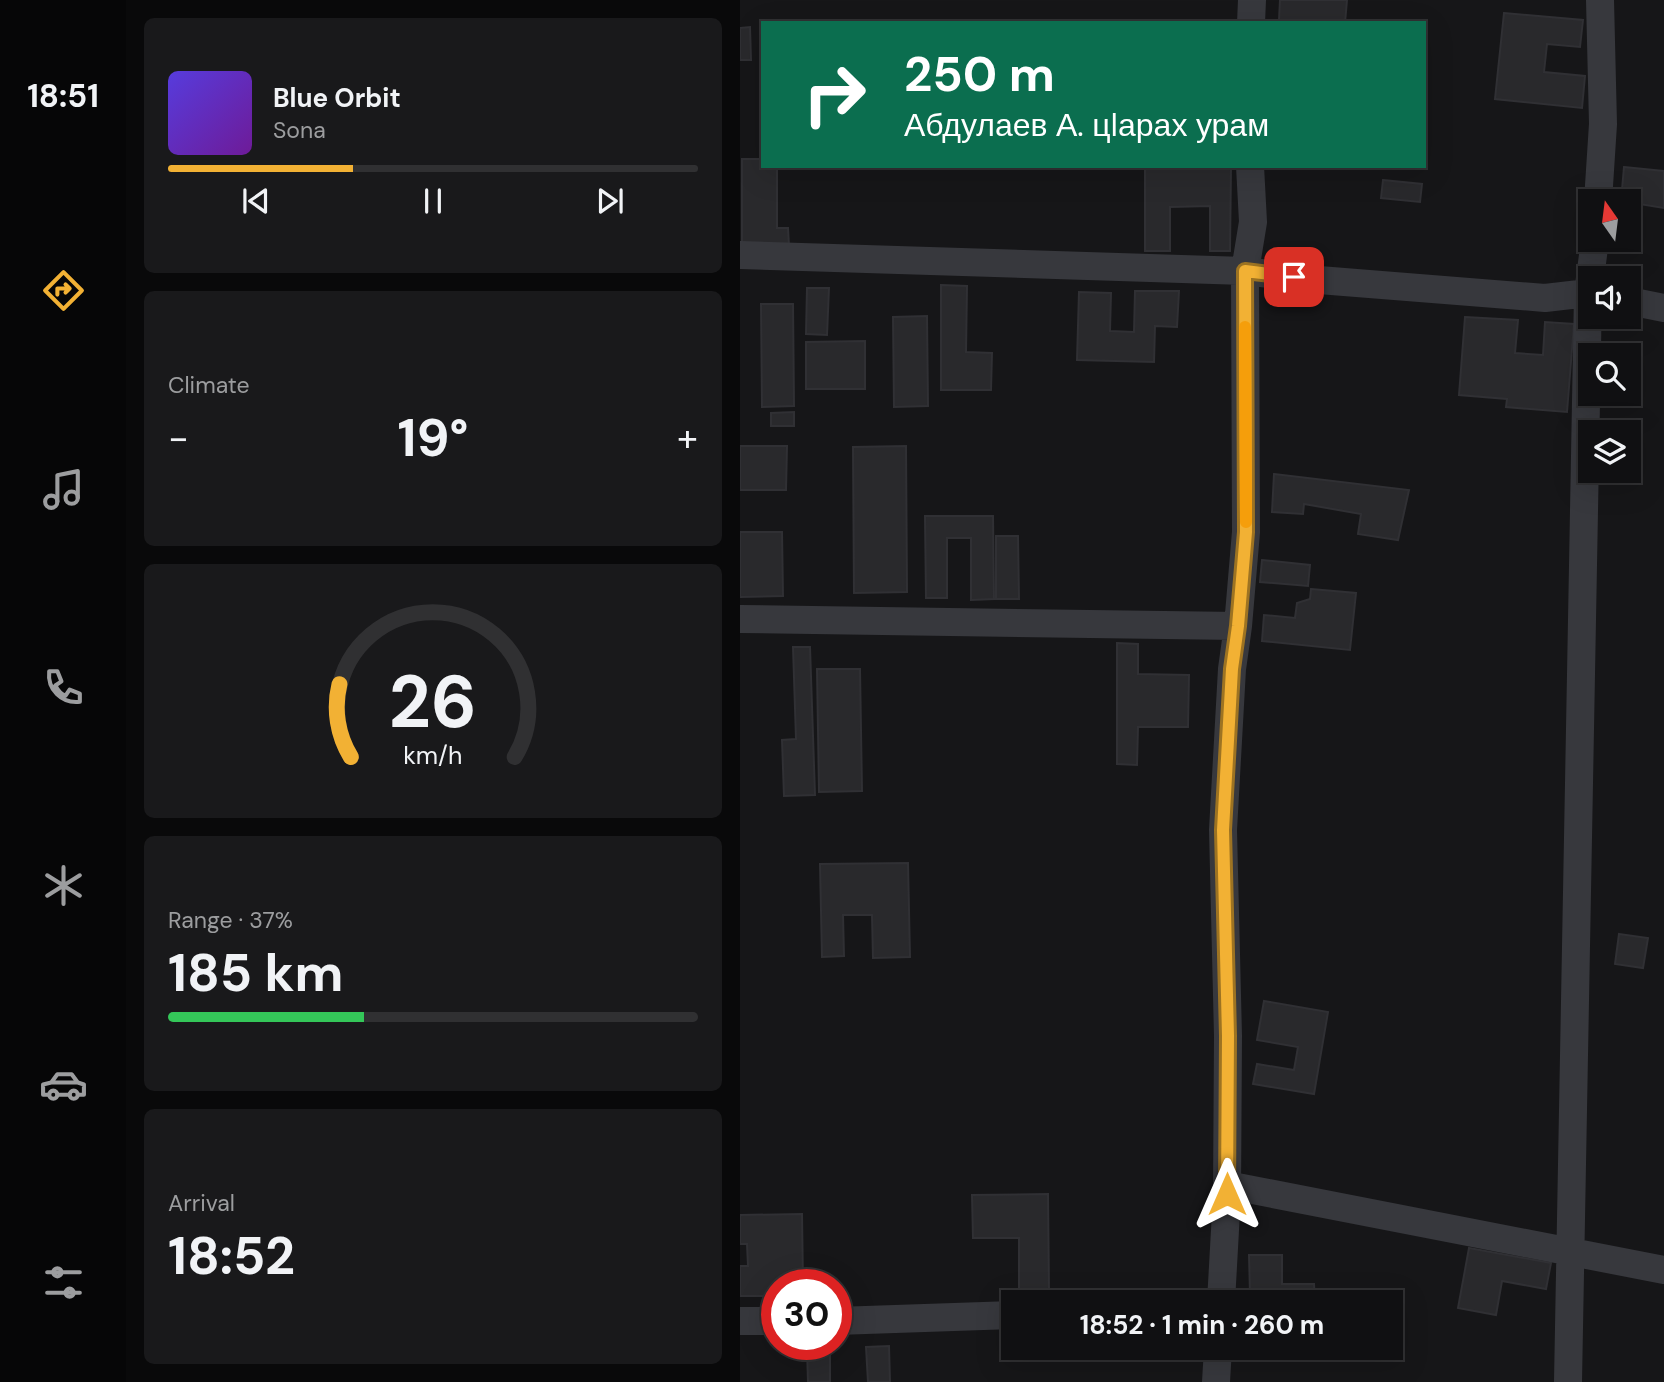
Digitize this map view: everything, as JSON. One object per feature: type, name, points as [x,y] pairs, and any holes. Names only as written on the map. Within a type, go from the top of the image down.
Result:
[{"type":"street","points":[[1251,21],[1252,0]]},
{"type":"street","points":[[1599,189],[1603,124],[1600,0]]},
{"type":"street","points":[[1222,1290],[1227,1185],[1228,1036],[1223,830],[1232,669],[1246,532],[1245,271],[1253,222],[1250,168]]},
{"type":"street","points":[[740,255],[1245,271],[1319,280],[1544,298],[1578,294]]},
{"type":"street","points":[[1641,303],[1664,308]]},
{"type":"street","points":[[1568,1382],[1588,329]]},
{"type":"street","points":[[740,619],[1238,626]]},
{"type":"street","points":[[1227,1185],[1664,1270]]},
{"type":"street","points":[[852,1320],[1001,1315]]},
{"type":"street","points":[[740,1321],[761,1321]]},
{"type":"street","points":[[1217,1382],[1218,1360]]},
{"type":"building","points":[[1280,0],[1347,0],[1345,21],[1279,20]]},
{"type":"building","points":[[1504,13],[1583,20],[1580,47],[1547,44],[1544,72],[1585,76],[1582,108],[1495,99]]},
{"type":"building","points":[[750,27],[751,60],[740,60],[740,28]]},
{"type":"building","points":[[742,159],[761,159],[761,168],[777,168],[777,228],[788,228],[789,246],[742,246]]},
{"type":"building","points":[[1624,167],[1664,171],[1664,208],[1641,204],[1641,189],[1622,189]]},
{"type":"building","points":[[1145,168],[1231,168],[1230,251],[1210,251],[1210,206],[1170,207],[1170,251],[1145,251]]},
{"type":"building","points":[[1383,180],[1422,184],[1420,202],[1381,198]]},
{"type":"building","points":[[941,285],[967,286],[966,352],[992,353],[991,390],[941,390]]},
{"type":"building","points":[[807,288],[829,288],[827,335],[806,334]]},
{"type":"building","points":[[1135,291],[1179,291],[1177,327],[1155,326],[1154,362],[1077,360],[1079,292],[1111,293],[1110,331],[1134,332]]},
{"type":"building","points":[[761,304],[793,304],[794,406],[762,407]]},
{"type":"building","points":[[927,316],[928,406],[894,407],[893,317]]},
{"type":"building","points":[[1465,317],[1518,320],[1515,353],[1543,355],[1545,322],[1574,324],[1567,412],[1506,407],[1507,399],[1459,395]]},
{"type":"building","points":[[865,341],[865,389],[806,389],[806,342]]},
{"type":"building","points":[[794,412],[794,426],[771,426],[771,413]]},
{"type":"building","points":[[740,446],[787,446],[786,490],[740,490]]},
{"type":"building","points":[[906,446],[907,592],[854,593],[853,447]]},
{"type":"building","points":[[1274,474],[1409,490],[1398,540],[1358,534],[1361,514],[1304,504],[1303,514],[1272,512]]},
{"type":"building","points":[[925,516],[993,516],[994,599],[971,600],[971,538],[947,538],[947,598],[926,598]]},
{"type":"building","points":[[740,532],[782,532],[783,596],[740,597]]},
{"type":"building","points":[[996,536],[1018,536],[1019,599],[996,599]]},
{"type":"building","points":[[1262,560],[1310,565],[1308,586],[1260,582]]},
{"type":"building","points":[[1311,589],[1356,593],[1350,650],[1262,641],[1264,615],[1295,618],[1297,603],[1310,599]]},
{"type":"building","points":[[1117,643],[1138,644],[1138,674],[1189,675],[1188,727],[1138,727],[1137,765],[1117,764]]},
{"type":"building","points":[[793,647],[810,647],[815,795],[784,796],[782,740],[796,739]]},
{"type":"building","points":[[817,669],[860,669],[862,791],[819,792]]},
{"type":"building","points":[[908,863],[910,957],[873,958],[872,915],[843,915],[844,956],[822,957],[820,864]]},
{"type":"building","points":[[1619,934],[1648,938],[1643,968],[1615,964]]},
{"type":"building","points":[[1264,1001],[1328,1012],[1314,1094],[1253,1084],[1257,1064],[1294,1070],[1298,1047],[1257,1040]]},
{"type":"building","points":[[1048,1194],[1049,1290],[1019,1290],[1019,1238],[973,1238],[972,1195]]},
{"type":"building","points":[[802,1214],[803,1269],[761,1269],[761,1296],[740,1296],[740,1266],[748,1266],[747,1244],[740,1244],[740,1215]]},
{"type":"building","points":[[1469,1248],[1551,1263],[1546,1289],[1502,1281],[1496,1315],[1458,1308]]},
{"type":"building","points":[[1249,1255],[1282,1255],[1282,1284],[1314,1284],[1314,1290],[1250,1290]]},
{"type":"building","points":[[889,1346],[890,1382],[868,1382],[866,1347]]},
{"type":"building","points":[[807,1360],[830,1360],[830,1382],[808,1382]]},
{"type":"slow traffic","points":[[1245,327],[1246,522]]},
{"type":"route","points":[[1227,1194],[1228,1036],[1223,830],[1232,669],[1246,532],[1245,271],[1294,277]]}]
